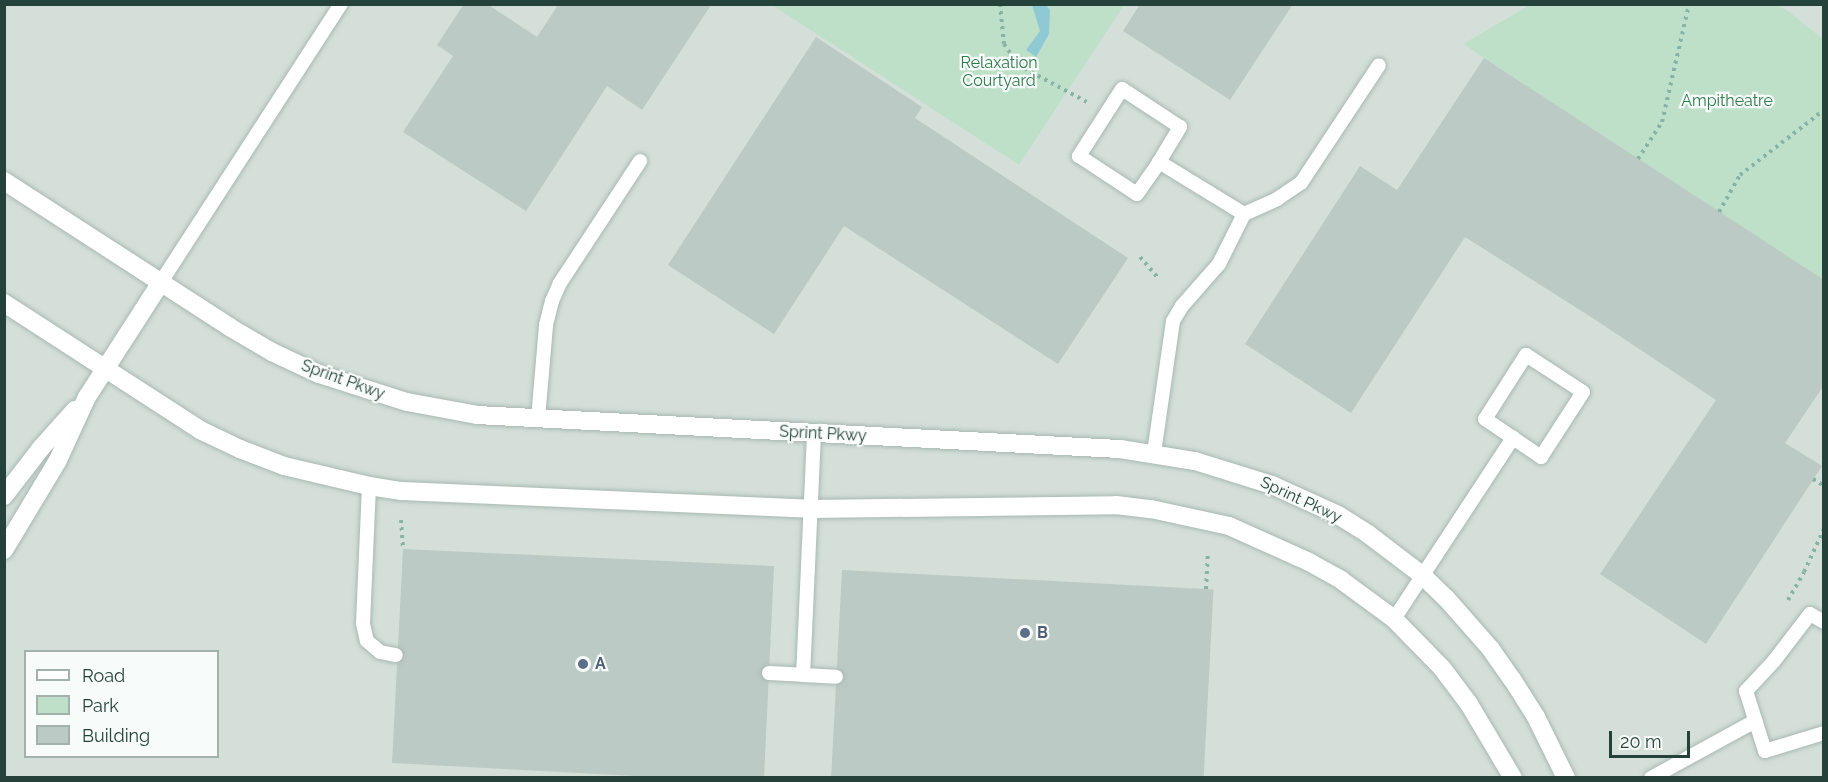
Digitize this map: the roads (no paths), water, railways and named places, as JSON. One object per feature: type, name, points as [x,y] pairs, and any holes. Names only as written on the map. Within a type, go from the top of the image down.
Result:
[{"type":"street","name":"Sprint Pkwy","points":[[4,181],[272,351],[319,374],[407,402],[477,415],[1154,453],[1237,472],[1302,498],[1368,534],[1422,575],[1468,621],[1496,656],[1536,717],[1566,777]]},
{"type":"street","points":[[4,550],[58,460],[87,397],[161,282]]},
{"type":"street","points":[[4,303],[200,430],[240,449],[327,478],[369,486],[402,491],[810,509],[1086,504],[1160,510],[1229,526],[1269,542],[1341,580],[1394,619],[1426,651],[1470,704],[1513,777]]},
{"type":"street","points":[[4,496],[41,448],[87,397]]},
{"type":"lane","points":[[161,282],[341,4]]},
{"type":"lane","points":[[1154,453],[1173,321],[1182,306],[1219,264],[1244,214],[1277,199],[1301,183],[1379,65]]},
{"type":"lane","points":[[1122,90],[1180,127],[1159,162],[1137,194],[1079,156],[1122,90]]},
{"type":"lane","points":[[538,419],[546,325],[552,301],[560,283],[640,161]]},
{"type":"lane","points":[[1159,162],[1244,214]]},
{"type":"lane","points":[[1526,355],[1583,392],[1541,457],[1513,438],[1485,419],[1526,355]]},
{"type":"lane","points":[[803,675],[814,434]]},
{"type":"lane","points":[[1394,619],[1513,438]]},
{"type":"lane","points":[[369,486],[363,624],[367,641],[380,652],[396,656]]},
{"type":"lane","points":[[1824,622],[1810,614],[1774,661],[1746,690],[1765,752],[1824,733]]},
{"type":"lane","points":[[770,673],[836,676]]},
{"type":"lane","points":[[1651,777],[1755,721]]},
{"type":"water","points":[[1032,5],[1046,5],[1050,10],[1049,34],[1036,57],[1026,50],[1040,31]]},
{"type":"place","name":"B","points":[[1025,633]]},
{"type":"place","name":"A","points":[[583,664]]},
{"type":"park label","name":"Relaxation Courtyard","points":[[999,72]]},
{"type":"park label","name":"Ampitheatre","points":[[1727,101]]}]
